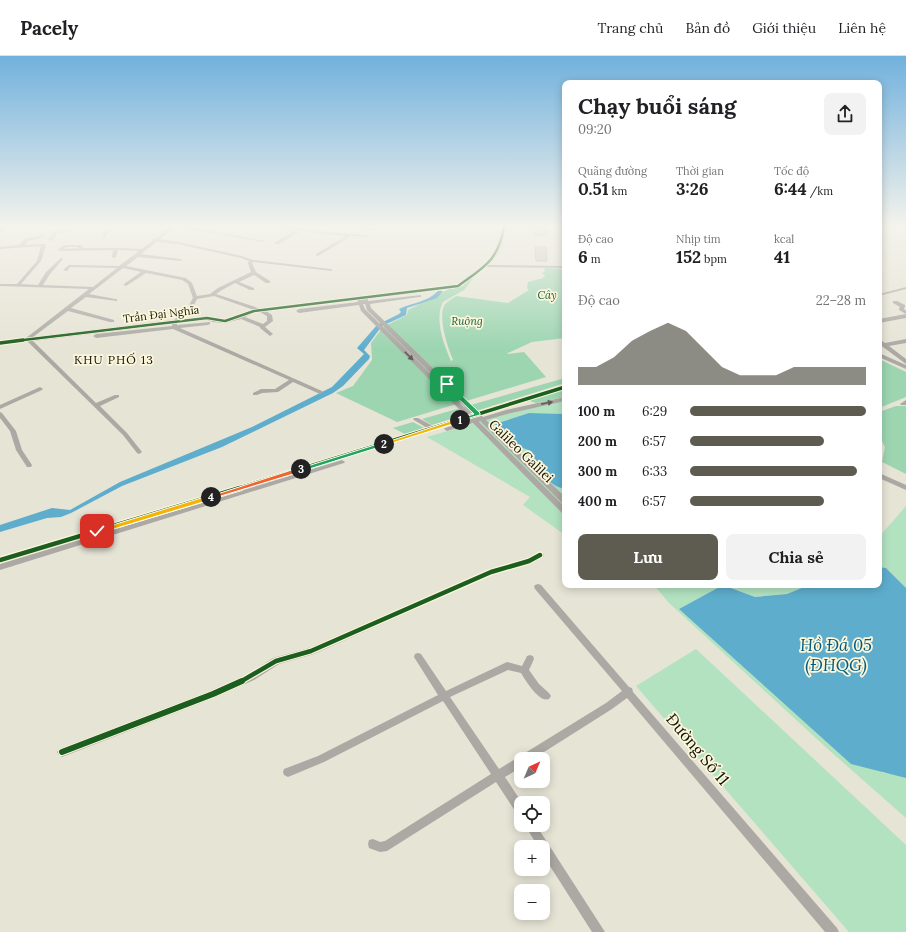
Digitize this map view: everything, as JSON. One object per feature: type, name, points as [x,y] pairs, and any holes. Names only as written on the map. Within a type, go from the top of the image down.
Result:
[{"type":"street","points":[[19,284],[34,268]]},
{"type":"street","points":[[40,286],[52,268]]},
{"type":"street","points":[[0,347],[19,344],[28,339],[119,268]]},
{"type":"street","points":[[130,268],[184,279],[190,283],[195,298],[190,310],[175,324]]},
{"type":"street","points":[[252,268],[254,273],[268,282]]},
{"type":"street","points":[[312,268],[331,270]]},
{"type":"street","name":"Trần Đại Nghĩa","points":[[0,343],[175,324],[207,318],[218,321],[228,321],[260,310],[363,301],[458,286],[482,268]]},
{"type":"street","points":[[126,285],[145,271]]},
{"type":"street","points":[[211,296],[213,293],[254,273]]},
{"type":"street","points":[[236,282],[252,289]]},
{"type":"street","points":[[0,285],[19,284],[94,288]]},
{"type":"street","points":[[882,294],[906,288]]},
{"type":"street","points":[[85,295],[115,300]]},
{"type":"street","points":[[195,298],[211,296],[260,310],[270,317],[269,322],[263,326]]},
{"type":"street","points":[[299,311],[363,301],[419,296]]},
{"type":"street","name":"Galileo Galilei","points":[[363,301],[381,324],[471,419],[562,508]]},
{"type":"street","name":"Galileo Galilei","points":[[363,301],[366,312],[381,324],[480,416],[562,498]]},
{"type":"street","points":[[895,302],[902,306],[901,310],[906,315]]},
{"type":"street","points":[[68,308],[112,321]]},
{"type":"street","points":[[366,312],[372,311]]},
{"type":"street","points":[[882,321],[906,315]]},
{"type":"street","points":[[241,317],[263,326],[263,328],[270,334]]},
{"type":"street","points":[[96,336],[175,324],[208,323]]},
{"type":"street","points":[[175,324],[320,392]]},
{"type":"street","points":[[28,339],[125,434],[139,452]]},
{"type":"street","points":[[882,343],[906,341]]},
{"type":"street","points":[[882,344],[906,362]]},
{"type":"street","points":[[882,356],[906,367]]},
{"type":"street","points":[[255,394],[261,391],[276,391],[293,380]]},
{"type":"street","points":[[0,567],[471,419],[521,400],[562,388]]},
{"type":"street","points":[[0,407],[40,389]]},
{"type":"street","points":[[96,406],[117,396]]},
{"type":"street","points":[[521,400],[527,406]]},
{"type":"street","points":[[480,416],[562,400]]},
{"type":"street","points":[[0,414],[13,431],[19,450],[29,464]]},
{"type":"street","points":[[416,419],[433,428]]},
{"type":"street","points":[[0,560],[243,490],[433,428],[471,419]]},
{"type":"street","points":[[882,471],[906,483]]},
{"type":"street","points":[[882,476],[906,488]]},
{"type":"street","points":[[62,752],[213,694],[251,677],[276,662],[312,651],[491,572],[528,561],[540,555]]},
{"type":"street","name":"Đường Số 11","points":[[538,587],[629,691],[833,932]]},
{"type":"street","points":[[418,657],[514,799]]},
{"type":"street","points":[[524,670],[530,659]]},
{"type":"street","points":[[288,772],[321,759],[443,696],[507,666],[524,670],[536,687],[546,696]]},
{"type":"street","points":[[535,752],[609,706],[629,691]]},
{"type":"street","points":[[372,844],[380,847],[387,846],[514,766]]},
{"type":"street","points":[[535,832],[599,932]]},
{"type":"green space","name":"Ruộng","points":[[545,268],[562,269],[562,338],[532,342],[508,353],[506,351],[508,354],[524,352],[546,377],[397,422],[336,393],[353,386],[372,360],[371,343],[383,327],[407,315],[408,310],[449,289],[463,286],[471,277],[473,278],[464,290],[443,302],[440,309],[439,316],[441,332],[451,361],[453,360],[444,333],[442,318],[444,306],[448,302],[456,296],[508,303],[529,290],[527,288],[528,282],[543,278],[545,276],[542,273],[544,272]]},
{"type":"green space","points":[[882,360],[906,372],[906,397],[882,407]]},
{"type":"green space","points":[[562,379],[562,384],[432,425],[422,419]]},
{"type":"green space","points":[[562,389],[562,398],[536,403],[530,401],[530,399]]},
{"type":"green space","points":[[562,402],[562,414],[529,413],[495,424],[511,436],[512,444],[531,451],[540,469],[548,480],[562,488],[562,533],[523,505],[530,497],[427,437],[530,407]]},
{"type":"green space","points":[[896,406],[906,406],[906,474],[882,462],[885,447],[882,441],[882,411]]},
{"type":"green space","points":[[413,422],[424,428],[405,434],[393,428]]},
{"type":"green space","points":[[906,506],[906,588],[886,568],[882,567],[882,534]]},
{"type":"green space","points":[[656,588],[718,588],[679,609],[883,773],[897,774],[906,778],[906,818],[830,751],[668,602]]},
{"type":"green space","points":[[732,588],[802,588],[787,594],[755,597]]},
{"type":"green space","points":[[696,649],[906,845],[906,932],[849,932],[636,686]]},
{"type":"water","points":[[438,291],[443,291],[437,298],[407,308],[406,315],[382,326],[364,350],[370,356],[369,359],[343,386],[333,393],[222,447],[122,486],[71,513],[61,517],[47,518],[0,532],[0,525],[52,508],[70,510],[120,482],[252,427],[332,387],[364,354],[357,348],[377,325],[399,314],[401,312],[399,309],[429,298]]},
{"type":"water","points":[[529,413],[562,414],[562,488],[548,480],[540,469],[531,451],[512,444],[511,436],[496,431],[495,424]]},
{"type":"water","name":"Hồ Đá 05 (ĐHQG)","points":[[882,567],[886,568],[906,588],[906,778],[851,764],[679,609],[718,588],[731,588],[755,597],[787,594],[802,588],[882,588]]},
{"type":"cycle path","points":[[0,343],[207,318],[225,321],[254,311],[458,286],[482,268]]},
{"type":"cycle path","points":[[0,560],[241,488],[562,388]]},
{"type":"cycle path","points":[[62,752],[213,694],[251,677],[276,661],[311,651],[491,572],[529,561],[540,555]]},
{"type":"district","name":"KHU PHỐ 13","points":[[114,359]]},
{"type":"route","points":[[97,531],[478,414],[447,384]]},
{"type":"park label","name":"Cây","points":[[547,295]]}]
